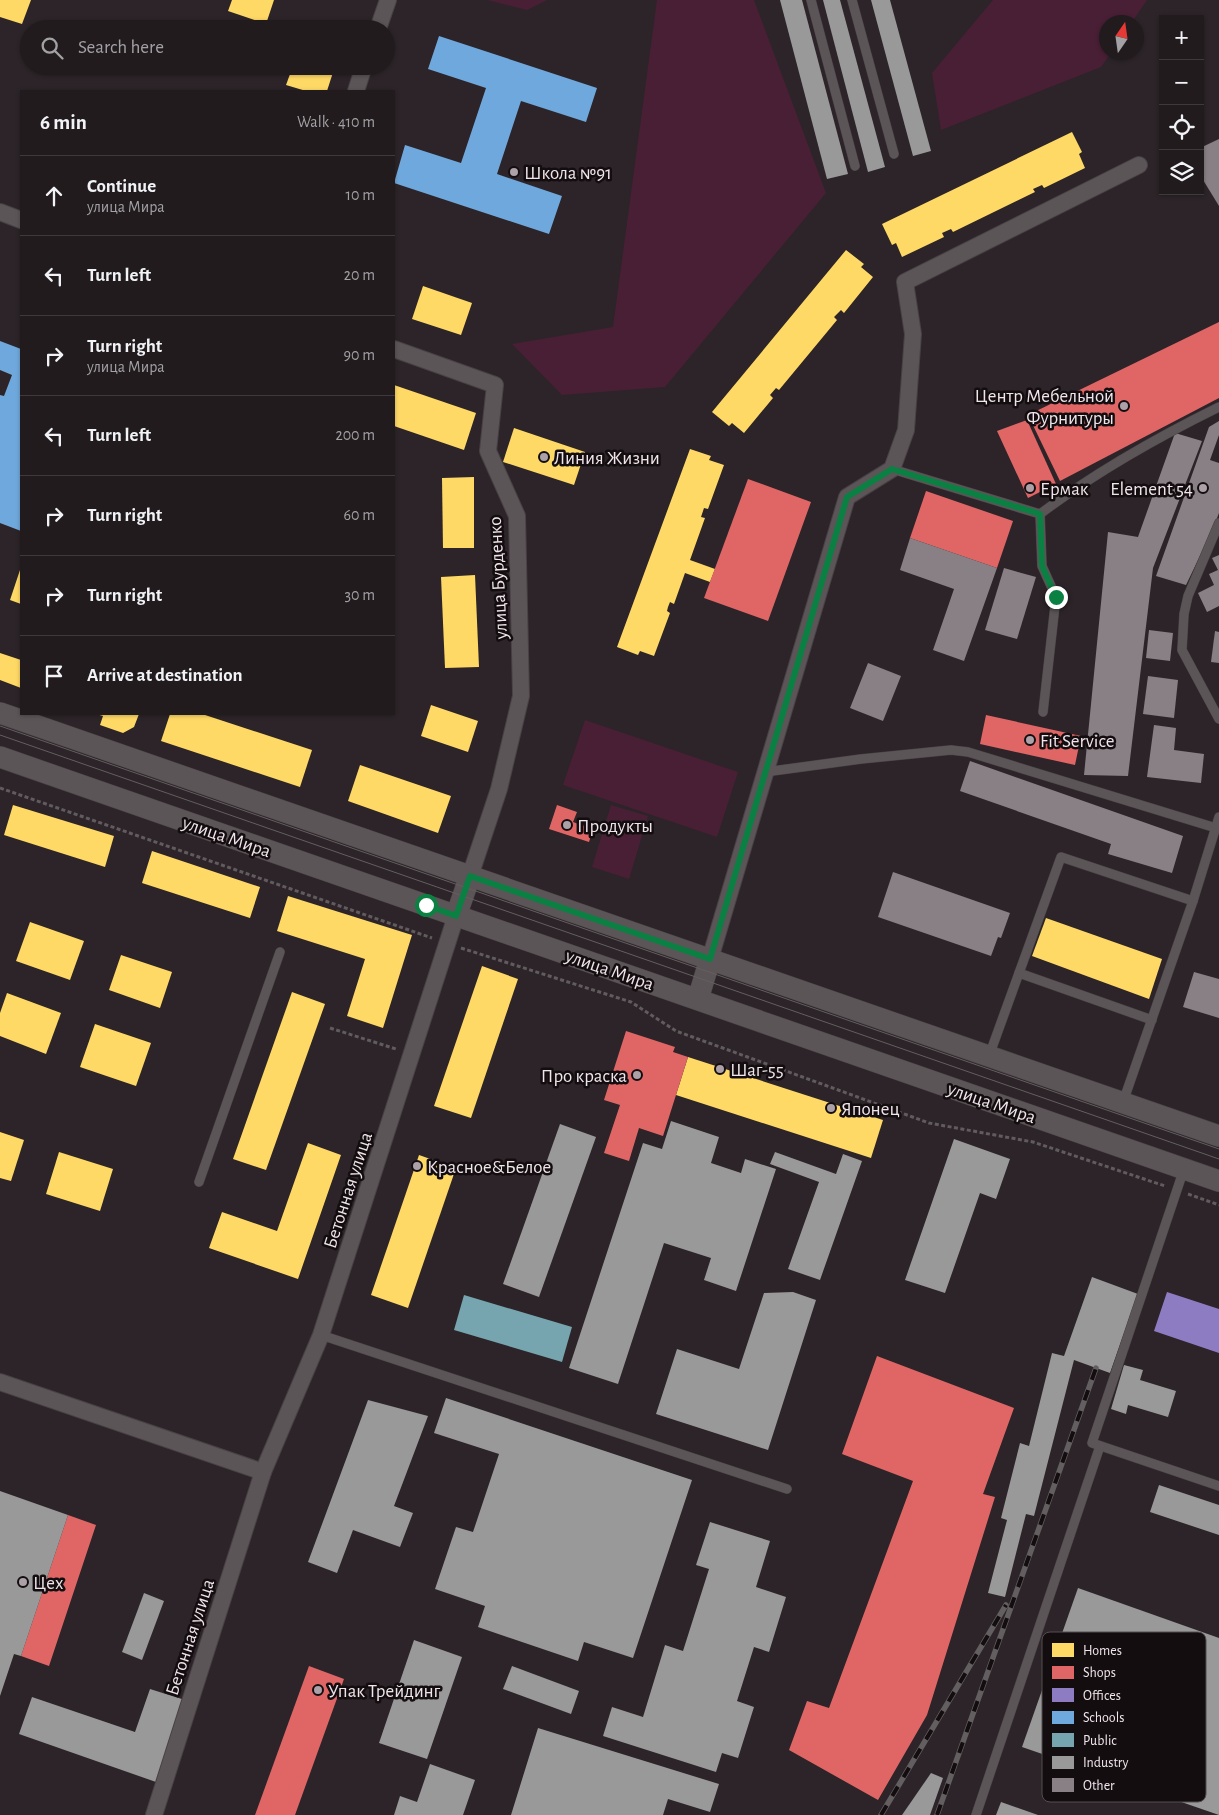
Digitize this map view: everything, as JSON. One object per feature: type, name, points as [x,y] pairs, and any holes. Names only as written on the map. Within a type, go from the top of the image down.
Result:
[{"type":"street","points":[[381,20],[388,0]]},
{"type":"street","points":[[356,90],[361,75]]},
{"type":"street","points":[[698,999],[847,497],[892,469],[906,430],[913,334],[905,282],[1139,165]]},
{"type":"street","points":[[0,212],[20,220]]},
{"type":"street","name":"улица Бурденко","points":[[395,350],[495,385],[488,451],[517,516],[521,696],[499,789],[470,876]]},
{"type":"street","points":[[0,713],[1219,1136]]},
{"type":"street","name":"улица Мира","points":[[0,757],[1219,1181]]},
{"type":"street","points":[[456,916],[470,876]]},
{"type":"street","name":"Бетонная улица","points":[[154,1815],[263,1472],[321,1335],[456,916]]},
{"type":"street","points":[[0,1382],[263,1472]]},
{"type":"lane","points":[[811,0],[855,166]]},
{"type":"lane","points":[[852,0],[894,154]]},
{"type":"lane","points":[[1040,514],[1075,488],[1167,432],[1219,407]]},
{"type":"lane","points":[[892,469],[1040,514]]},
{"type":"lane","points":[[1040,514],[1042,566],[1056,597],[1043,712]]},
{"type":"lane","points":[[1219,523],[1188,596],[1184,614],[1182,650],[1219,719]]},
{"type":"lane","points":[[765,772],[870,758],[951,750],[968,752],[1216,828]]},
{"type":"lane","points":[[1123,1102],[1193,901],[1219,817]]},
{"type":"lane","points":[[989,1056],[1061,857],[1193,901]]},
{"type":"lane","points":[[199,1182],[280,952]]},
{"type":"lane","points":[[1019,973],[1152,1020]]},
{"type":"lane","points":[[1184,1169],[1092,1444],[1219,1486]]},
{"type":"lane","points":[[321,1335],[787,1489]]},
{"type":"lane","points":[[976,1815],[1100,1446]]},
{"type":"path","points":[[0,788],[447,943],[631,1002],[676,1031],[929,1123],[1033,1142],[1219,1205]]},
{"type":"path","points":[[330,1028],[412,1054]]},
{"type":"shaded area","points":[[487,0],[547,0],[527,10]]},
{"type":"shaded area","points":[[657,0],[754,0],[826,193],[665,387],[562,395],[512,344],[613,327]]},
{"type":"shaded area","points":[[993,0],[1147,0],[1137,15],[1099,15],[1099,60],[1106,60],[1101,67],[941,130],[932,73]]},
{"type":"shaded area","points":[[585,720],[738,772],[717,837],[563,785]]},
{"type":"shaded area","points":[[611,805],[648,816],[629,879],[592,867]]},
{"type":"building: Homes","points":[[0,0],[31,0],[24,20],[20,20],[20,23],[0,17]]},
{"type":"building: Homes","points":[[232,0],[274,0],[267,20],[254,20],[228,11]]},
{"type":"building: Homes","points":[[290,75],[332,75],[327,90],[303,90],[286,85]]},
{"type":"building: Homes","points":[[1072,132],[1082,152],[1079,154],[1085,168],[1044,188],[1042,185],[1033,189],[1035,192],[953,232],[951,229],[942,233],[944,237],[902,257],[896,243],[892,245],[882,224]]},
{"type":"building: Homes","points":[[846,250],[864,264],[861,267],[873,277],[844,313],[841,310],[834,317],[837,320],[779,390],[776,388],[770,395],[773,398],[744,433],[732,423],[729,426],[712,412]]},
{"type":"building: Homes","points":[[423,286],[472,303],[461,335],[412,319]]},
{"type":"building: Homes","points":[[395,385],[476,413],[464,450],[395,426]]},
{"type":"building: Homes","name":"Линия Жизни","points":[[514,428],[585,452],[574,485],[503,462]]},
{"type":"building: Homes","points":[[690,449],[711,456],[709,460],[724,465],[708,509],[704,508],[701,517],[705,518],[690,560],[715,569],[710,582],[685,573],[674,604],[670,602],[668,607],[667,611],[670,613],[654,656],[640,651],[638,655],[617,647]]},
{"type":"building: Homes","points":[[474,477],[474,548],[443,548],[442,478]]},
{"type":"building: Homes","points":[[20,570],[20,604],[10,600]]},
{"type":"building: Homes","points":[[475,575],[479,667],[445,668],[441,577]]},
{"type":"building: Homes","points":[[0,653],[20,660],[20,688],[0,680]]},
{"type":"building: Homes","points":[[431,705],[478,721],[468,752],[421,736]]},
{"type":"building: Homes","points":[[100,715],[139,715],[134,727],[123,733],[100,725],[103,716]]},
{"type":"building: Homes","points":[[170,715],[205,715],[312,750],[300,787],[161,741]]},
{"type":"building: Homes","points":[[360,765],[451,796],[438,833],[348,801]]},
{"type":"building: Homes","points":[[13,805],[114,836],[105,867],[4,835]]},
{"type":"building: Homes","points":[[152,851],[260,887],[250,918],[142,883]]},
{"type":"building: Homes","points":[[288,896],[412,935],[383,1028],[347,1016],[365,959],[277,931]]},
{"type":"building: Homes","points":[[1046,918],[1162,959],[1149,999],[1032,956]]},
{"type":"building: Homes","points":[[30,922],[84,941],[70,980],[16,961]]},
{"type":"building: Homes","points":[[121,955],[172,972],[160,1008],[109,990]]},
{"type":"building: Homes","points":[[482,966],[518,979],[471,1118],[434,1106]]},
{"type":"building: Homes","points":[[292,992],[325,1004],[266,1170],[233,1159]]},
{"type":"building: Homes","points":[[7,993],[61,1013],[46,1054],[0,1036],[0,1013]]},
{"type":"building: Homes","points":[[95,1024],[151,1043],[136,1086],[80,1067]]},
{"type":"building: Homes","points":[[688,1057],[883,1120],[871,1158],[676,1095]]},
{"type":"building: Homes","points":[[0,1132],[24,1140],[11,1181],[0,1178]]},
{"type":"building: Homes","points":[[308,1143],[341,1155],[298,1279],[209,1248],[222,1212],[277,1231]]},
{"type":"building: Homes","points":[[59,1152],[113,1169],[100,1211],[46,1194]]},
{"type":"building: Homes","points":[[419,1155],[456,1168],[408,1308],[371,1295]]},
{"type":"building: Shops","name":"Центр Мебельной Фурнитуры","points":[[1219,322],[1219,398],[1060,481],[1028,415]]},
{"type":"building: Shops","points":[[1027,420],[1056,484],[1028,498],[997,431]]},
{"type":"building: Shops","points":[[748,479],[811,502],[768,621],[704,598]]},
{"type":"building: Shops","points":[[926,491],[1013,521],[997,568],[910,538]]},
{"type":"building: Shops","name":"Fit Service","points":[[986,715],[1081,736],[1075,765],[980,744]]},
{"type":"building: Shops","name":"Продукты","points":[[557,805],[577,812],[573,822],[593,829],[589,842],[549,829]]},
{"type":"building: Shops","points":[[626,1031],[675,1047],[673,1052],[688,1057],[663,1136],[639,1128],[629,1161],[604,1153],[620,1105],[604,1100]]},
{"type":"building: Shops","points":[[877,1356],[1014,1408],[983,1494],[995,1497],[927,1715],[878,1800],[789,1750],[807,1701],[829,1708],[913,1481],[842,1454]]},
{"type":"building: Shops","points":[[68,1515],[96,1525],[49,1666],[21,1656]]},
{"type":"building: Shops","points":[[309,1666],[344,1679],[295,1815],[255,1815]]},
{"type":"building: Offices","points":[[1167,1292],[1219,1309],[1219,1353],[1154,1331]]},
{"type":"building: Schools","points":[[439,36],[597,88],[586,122],[521,101],[497,174],[562,196],[549,234],[395,183],[405,145],[461,163],[486,88],[428,69]]},
{"type":"building: Schools","points":[[0,341],[20,349],[20,531],[0,523],[0,395],[4,396],[12,375],[0,370]]},
{"type":"building: Public","points":[[464,1295],[572,1327],[562,1362],[454,1330]]},
{"type":"building: Industry","points":[[780,0],[802,0],[848,174],[827,179]]},
{"type":"building: Industry","points":[[823,0],[840,0],[885,167],[868,172]]},
{"type":"building: Industry","points":[[871,0],[890,0],[931,151],[913,156]]},
{"type":"building: Industry","points":[[671,1121],[719,1137],[711,1163],[741,1173],[745,1159],[776,1169],[736,1291],[704,1280],[711,1258],[664,1243],[618,1384],[569,1368],[643,1143],[662,1149]]},
{"type":"building: Industry","points":[[560,1124],[596,1137],[539,1297],[503,1284]]},
{"type":"building: Industry","points":[[954,1139],[1010,1159],[996,1199],[980,1193],[945,1293],[905,1280]]},
{"type":"building: Industry","points":[[775,1152],[836,1174],[843,1154],[862,1161],[820,1280],[788,1269],[819,1182],[770,1164]]},
{"type":"building: Industry","points":[[1092,1277],[1138,1294],[1110,1373],[1074,1360],[1034,1516],[1026,1514],[1005,1597],[988,1593],[1007,1520],[1001,1518],[1020,1443],[1029,1446],[1052,1353],[1064,1356]]},
{"type":"building: Industry","points":[[793,1292],[816,1300],[768,1450],[656,1414],[677,1349],[739,1369],[764,1293]]},
{"type":"building: Industry","points":[[1124,1365],[1143,1370],[1140,1380],[1176,1391],[1168,1417],[1128,1405],[1126,1414],[1111,1409]]},
{"type":"building: Industry","points":[[446,1398],[692,1480],[633,1658],[584,1642],[578,1661],[478,1627],[485,1606],[435,1589],[456,1527],[473,1532],[499,1454],[434,1433]]},
{"type":"building: Industry","points":[[368,1400],[428,1416],[394,1506],[413,1513],[400,1547],[353,1530],[337,1573],[308,1562]]},
{"type":"building: Industry","points":[[1159,1485],[1219,1505],[1219,1535],[1150,1512]]},
{"type":"building: Industry","name":"Цех","points":[[0,1491],[68,1515],[21,1656],[14,1654],[0,1696]]},
{"type":"building: Industry","points":[[710,1522],[770,1541],[756,1587],[786,1597],[769,1652],[754,1647],[737,1701],[754,1707],[738,1758],[722,1753],[716,1772],[603,1736],[612,1707],[643,1717],[665,1645],[683,1651],[709,1569],[696,1565]]},
{"type":"building: Industry","points":[[1078,1588],[1202,1632],[1063,1632]]},
{"type":"building: Industry","points":[[144,1593],[164,1601],[142,1660],[122,1652]]},
{"type":"building: Industry","points":[[1206,1633],[1219,1638],[1219,1815],[1181,1802],[1206,1802]]},
{"type":"building: Industry","points":[[414,1640],[462,1657],[427,1759],[379,1743]]},
{"type":"building: Industry","points":[[512,1666],[579,1691],[571,1714],[503,1689]]},
{"type":"building: Industry","points":[[150,1689],[185,1700],[156,1782],[19,1734],[32,1697],[135,1732]]},
{"type":"building: Industry","points":[[1042,1690],[1042,1754],[1022,1747]]},
{"type":"building: Industry","points":[[538,1728],[719,1784],[710,1812],[668,1799],[663,1815],[511,1815]]},
{"type":"building: Industry","points":[[430,1764],[475,1780],[463,1815],[394,1815],[400,1796],[417,1802]]},
{"type":"building: Industry","points":[[931,1773],[943,1778],[930,1815],[902,1815]]},
{"type":"building: Industry","points":[[1001,1802],[1038,1815],[996,1815]]},
{"type":"building: Other","points":[[1219,139],[1219,206],[1204,182],[1204,146]]},
{"type":"building: Other","name":"Element 54","points":[[1219,421],[1219,435],[1210,460],[1219,463],[1219,513],[1212,531],[1186,585],[1156,576],[1209,427]]},
{"type":"building: Other","points":[[1175,433],[1202,441],[1153,568],[1128,776],[1084,775],[1108,532],[1138,537]]},
{"type":"building: Other","points":[[910,538],[997,568],[964,661],[933,650],[954,589],[900,570]]},
{"type":"building: Other","points":[[1219,555],[1219,606],[1207,612],[1198,593],[1214,585],[1209,574],[1218,570],[1212,558]]},
{"type":"building: Other","points":[[1004,568],[1036,577],[1017,639],[985,630]]},
{"type":"building: Other","points":[[1149,630],[1173,633],[1170,661],[1146,658]]},
{"type":"building: Other","points":[[1215,631],[1219,632],[1219,663],[1211,662]]},
{"type":"building: Other","points":[[868,663],[901,676],[883,721],[850,708]]},
{"type":"building: Other","points":[[1148,676],[1178,680],[1174,718],[1143,714]]},
{"type":"building: Other","points":[[1154,725],[1176,728],[1174,750],[1204,754],[1201,783],[1147,777]]},
{"type":"building: Other","points":[[970,761],[1183,836],[1172,873],[1108,854],[1111,844],[960,791]]},
{"type":"building: Other","points":[[893,872],[1010,913],[1001,938],[998,937],[991,956],[878,917]]},
{"type":"building: Other","points":[[1194,972],[1219,979],[1219,1018],[1183,1007]]},
{"type":"tram line","points":[[0,726],[1219,1149]]},
{"type":"tram line","points":[[0,735],[1219,1159]]},
{"type":"railway","points":[[937,1815],[1096,1368]]},
{"type":"railway","points":[[881,1815],[1006,1605]]},
{"type":"place","name":"Школа №91","points":[[514,172]]},
{"type":"place","name":"Центр Мебельной Фурнитуры","points":[[1124,406]]},
{"type":"place","name":"Линия Жизни","points":[[544,457]]},
{"type":"place","name":"Ермак","points":[[1030,488]]},
{"type":"place","name":"Element 54","points":[[1203,488]]},
{"type":"place","name":"Fit Service","points":[[1030,740]]},
{"type":"place","name":"Продукты","points":[[567,825]]},
{"type":"place","name":"Шаг-55","points":[[720,1069]]},
{"type":"place","name":"Про краска","points":[[637,1075]]},
{"type":"place","name":"Японец","points":[[831,1108]]},
{"type":"place","name":"Красное&Белое","points":[[417,1166]]},
{"type":"place","name":"Цех","points":[[23,1582]]},
{"type":"place","name":"Упак Трейдинг","points":[[318,1690]]},
{"type":"route","points":[[426,905],[456,916],[470,876],[710,959],[847,497],[892,469],[1040,514],[1042,566],[1056,597]]}]
